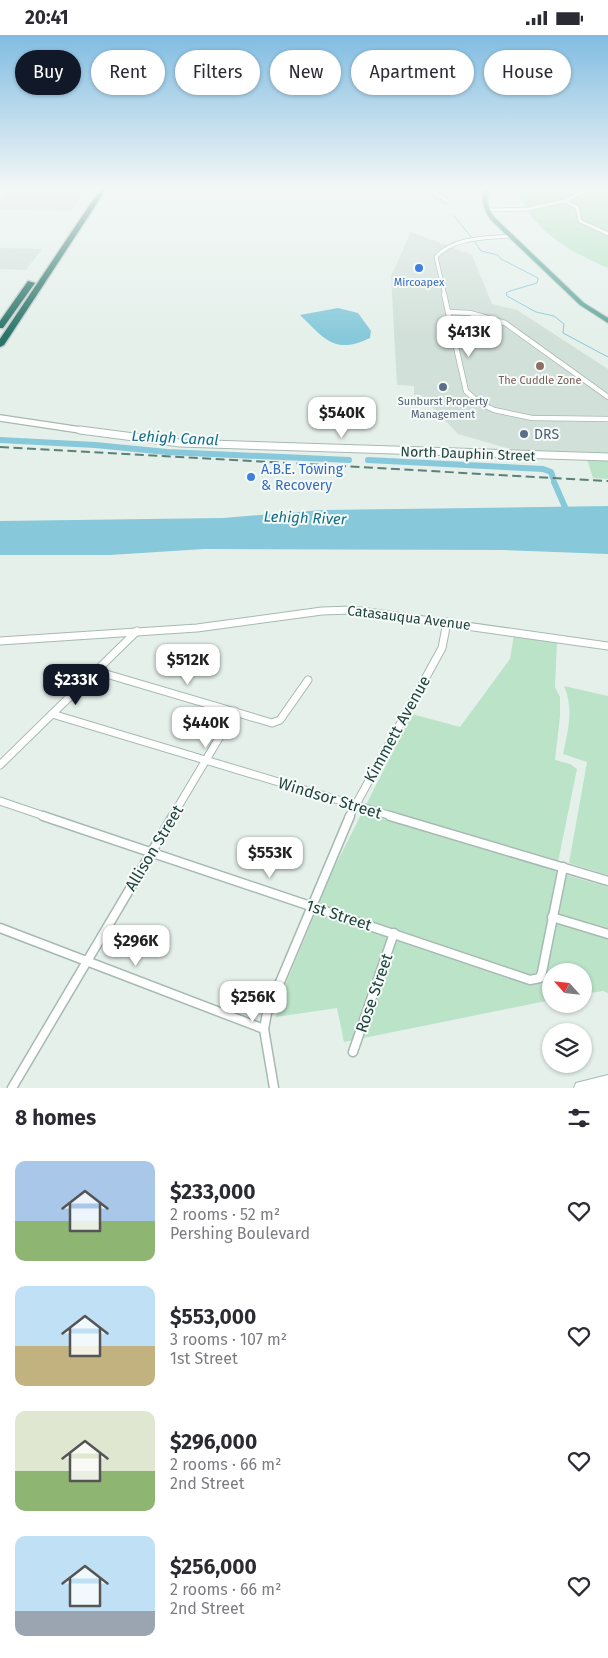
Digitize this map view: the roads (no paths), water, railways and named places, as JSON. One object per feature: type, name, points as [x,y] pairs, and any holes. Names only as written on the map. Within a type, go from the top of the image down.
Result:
[{"type":"highway","points":[[0,327],[63,237]]},
{"type":"highway","points":[[0,345],[71,237]]},
{"type":"main road","points":[[511,237],[582,304],[608,321]]},
{"type":"main road","points":[[581,1088],[608,1082]]},
{"type":"street","points":[[503,237],[452,245],[439,251],[436,257],[466,391],[473,401],[506,415],[608,419]]},
{"type":"street","points":[[448,312],[470,313],[505,323],[608,397]]},
{"type":"street","name":"North Dauphin Street","points":[[0,418],[60,425],[124,437],[180,443],[608,457]]},
{"type":"street","name":"Catasauqua Avenue","points":[[0,641],[197,628],[334,610],[366,611],[608,646]]},
{"type":"street","name":"Kimmett Avenue","points":[[274,1088],[264,1029],[286,964],[354,806],[442,648],[448,622]]},
{"type":"street","points":[[0,765],[137,631]]},
{"type":"street","points":[[96,671],[272,723],[280,720],[308,680]]},
{"type":"street","name":"Allison Street","points":[[12,1088],[235,711]]},
{"type":"street","name":"Windsor Street","points":[[52,714],[608,881]]},
{"type":"street","name":"1st Street","points":[[0,801],[536,980],[542,972],[552,917]]},
{"type":"street","points":[[563,867],[552,917],[608,934]]},
{"type":"street","points":[[0,928],[264,1029]]},
{"type":"street","name":"Rose Street","points":[[353,1052],[394,933]]},
{"type":"water","points":[[338,308],[358,313],[371,331],[370,338],[358,343],[339,345],[331,342],[316,331],[300,315]]},
{"type":"water","name":"Lehigh River","points":[[608,506],[608,554],[503,550],[204,549],[110,555],[0,555],[0,521],[223,518],[323,510]]},
{"type":"waterway","points":[[475,242],[481,251],[498,255],[501,259],[538,278],[537,283],[510,291],[506,293],[507,296],[536,312],[554,316],[564,324],[563,333],[608,357]]},
{"type":"waterway","name":"Lehigh Canal","points":[[0,440],[95,445],[167,452],[349,460]]},
{"type":"waterway","name":"Lehigh Canal","points":[[368,460],[543,469],[551,472],[553,478]]},
{"type":"waterway","name":"Lehigh Canal","points":[[554,482],[568,514]]},
{"type":"railway","points":[[0,447],[608,481]]},
{"type":"place","name":"Mircoapex","points":[[419,268]]},
{"type":"place","name":"The Cuddle Zone","points":[[540,366]]},
{"type":"place","name":"Sunburst Property Management","points":[[443,387]]},
{"type":"place","name":"DRS","points":[[524,434]]},
{"type":"place","name":"A.B.E. Towing & Recovery","points":[[251,477]]}]
